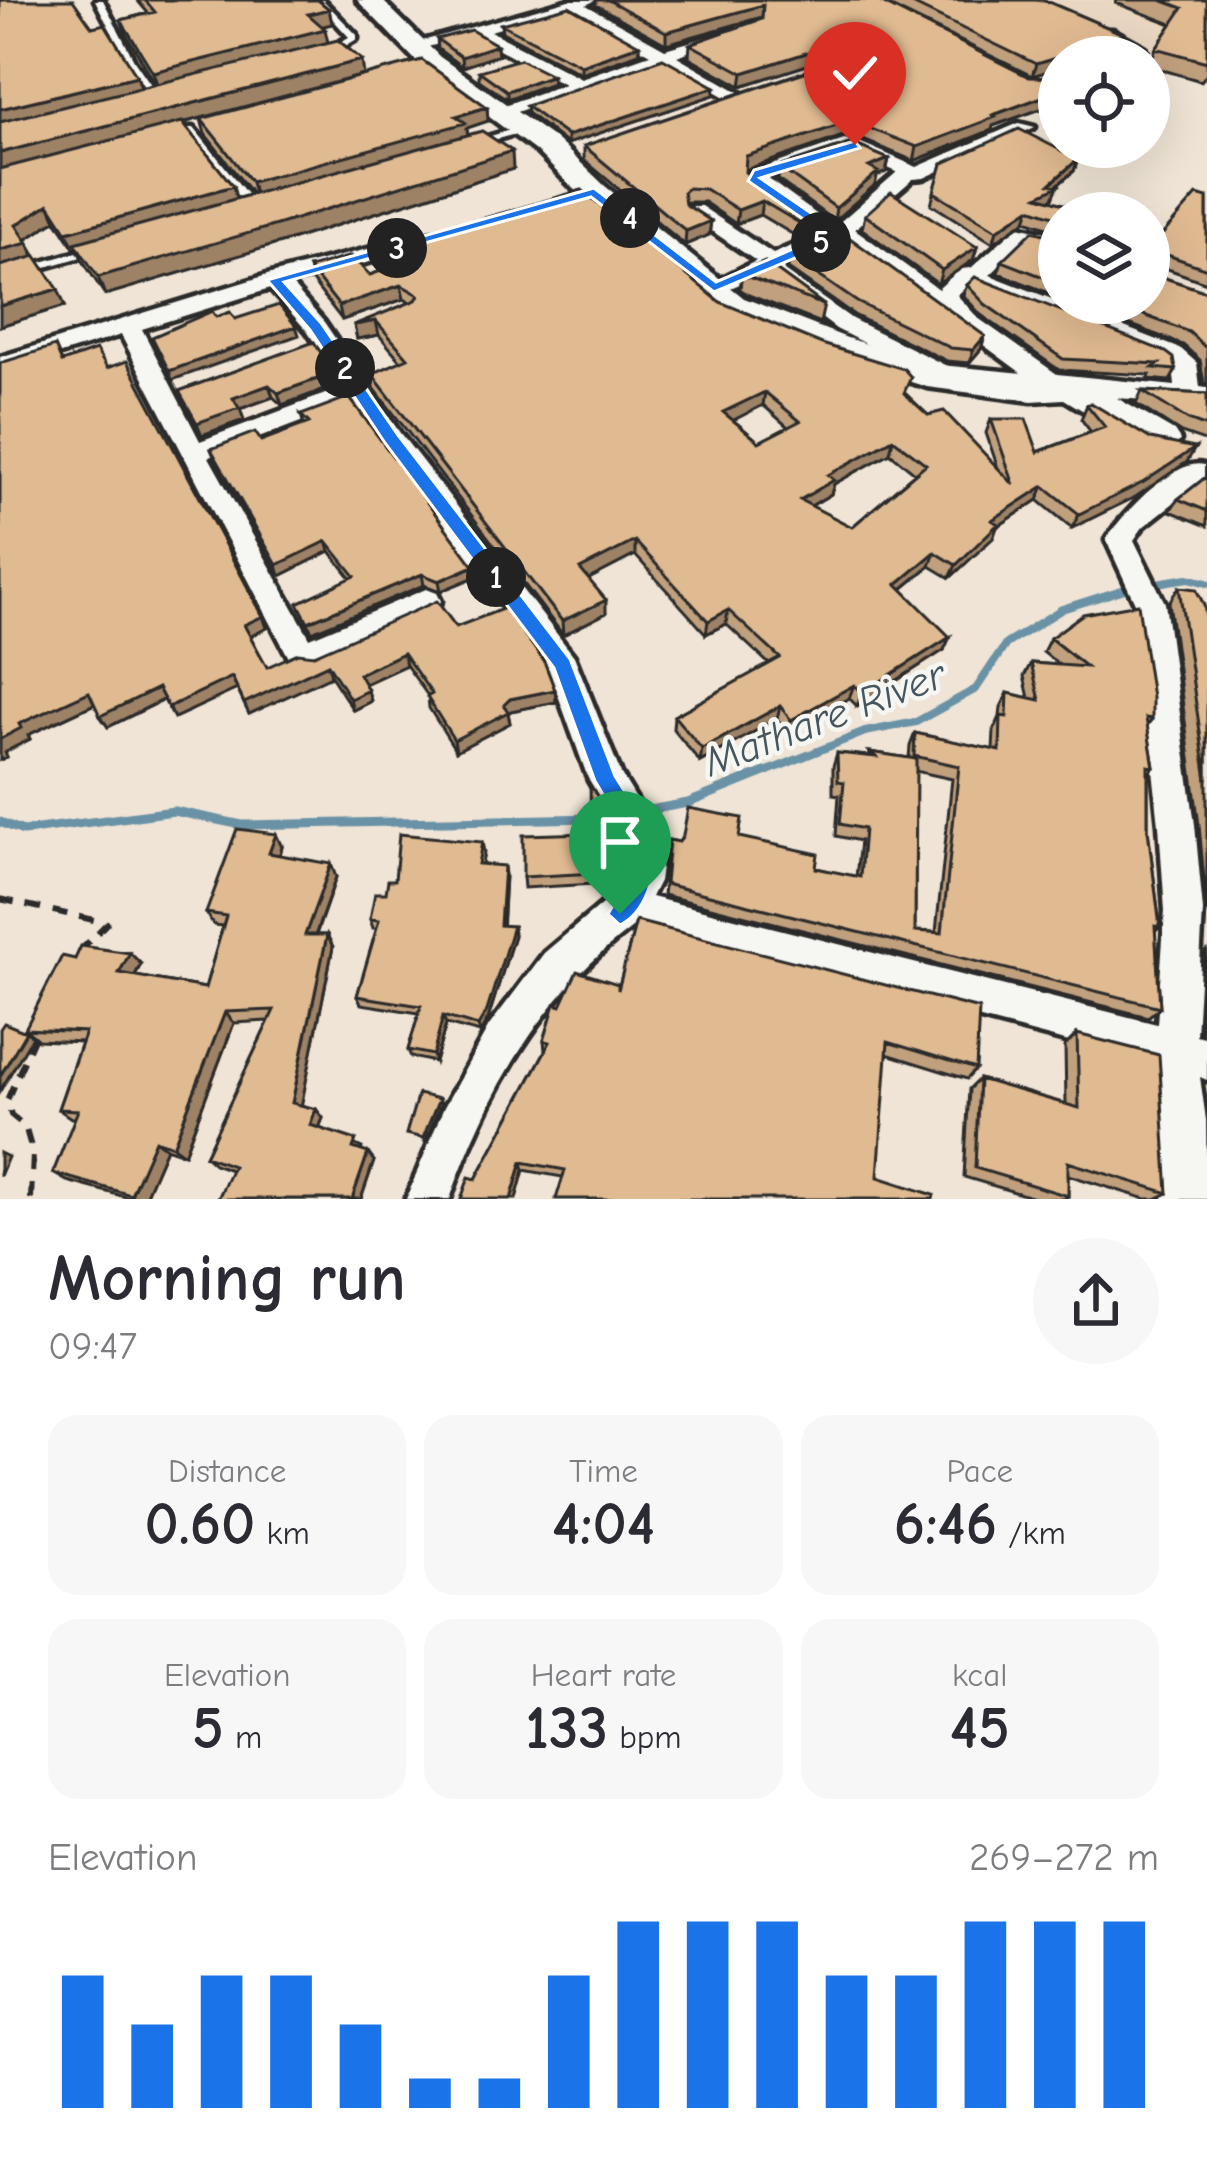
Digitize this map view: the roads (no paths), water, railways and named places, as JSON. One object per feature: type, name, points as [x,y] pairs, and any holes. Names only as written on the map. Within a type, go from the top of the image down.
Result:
[{"type":"street","points":[[369,0],[440,65],[568,155],[583,195],[732,304],[835,346],[927,375],[1032,389],[1071,387],[1198,396],[1185,363],[1172,354],[968,274]]},
{"type":"street","points":[[440,65],[475,29],[580,2],[729,100],[761,89]]},
{"type":"street","points":[[512,120],[580,84],[753,24]]},
{"type":"street","points":[[475,29],[580,84]]},
{"type":"street","points":[[498,65],[522,57]]},
{"type":"street","points":[[1025,127],[927,171],[908,173],[850,145],[753,178],[970,322],[1048,380],[1071,387],[1203,468],[1133,520],[1120,540],[1150,603],[1184,911],[1191,1055],[1185,1199]]},
{"type":"street","points":[[714,288],[836,235],[894,195],[908,173]]},
{"type":"street","points":[[694,210],[771,262],[774,274],[844,324],[952,378]]},
{"type":"street","points":[[0,365],[274,280],[467,229]]},
{"type":"street","points":[[968,274],[976,276],[984,252],[1025,230],[1038,235]]},
{"type":"street","points":[[968,274],[944,295],[970,322]]},
{"type":"street","points":[[274,280],[324,339],[392,439],[562,664],[606,781],[646,845],[644,873],[620,914],[586,936],[524,1011],[470,1102],[428,1199]]},
{"type":"street","points":[[128,326],[170,395],[193,453],[304,652],[331,645],[426,601]]},
{"type":"street","points":[[193,453],[361,390]]},
{"type":"street","points":[[620,907],[1191,1055]]},
{"type":"lane","points":[[99,0],[154,95]]},
{"type":"lane","points":[[319,0],[354,38],[321,54]]},
{"type":"lane","points":[[1090,23],[1117,36]]},
{"type":"lane","points":[[132,101],[175,90]]},
{"type":"lane","points":[[466,145],[512,120]]},
{"type":"lane","points":[[170,135],[212,124]]},
{"type":"lane","points":[[191,130],[251,206]]},
{"type":"lane","points":[[228,212],[272,200]]},
{"type":"lane","points":[[0,277],[114,244]]},
{"type":"waterway","name":"Mathare River","points":[[758,775],[865,732],[916,722],[976,689],[1006,644],[1062,609],[1131,587],[1188,578],[1207,583]]},
{"type":"waterway","name":"Mathare River","points":[[638,812],[688,803],[765,772]]},
{"type":"waterway","name":"Mathare River","points":[[0,822],[23,831],[174,811],[242,825],[600,818]]}]
